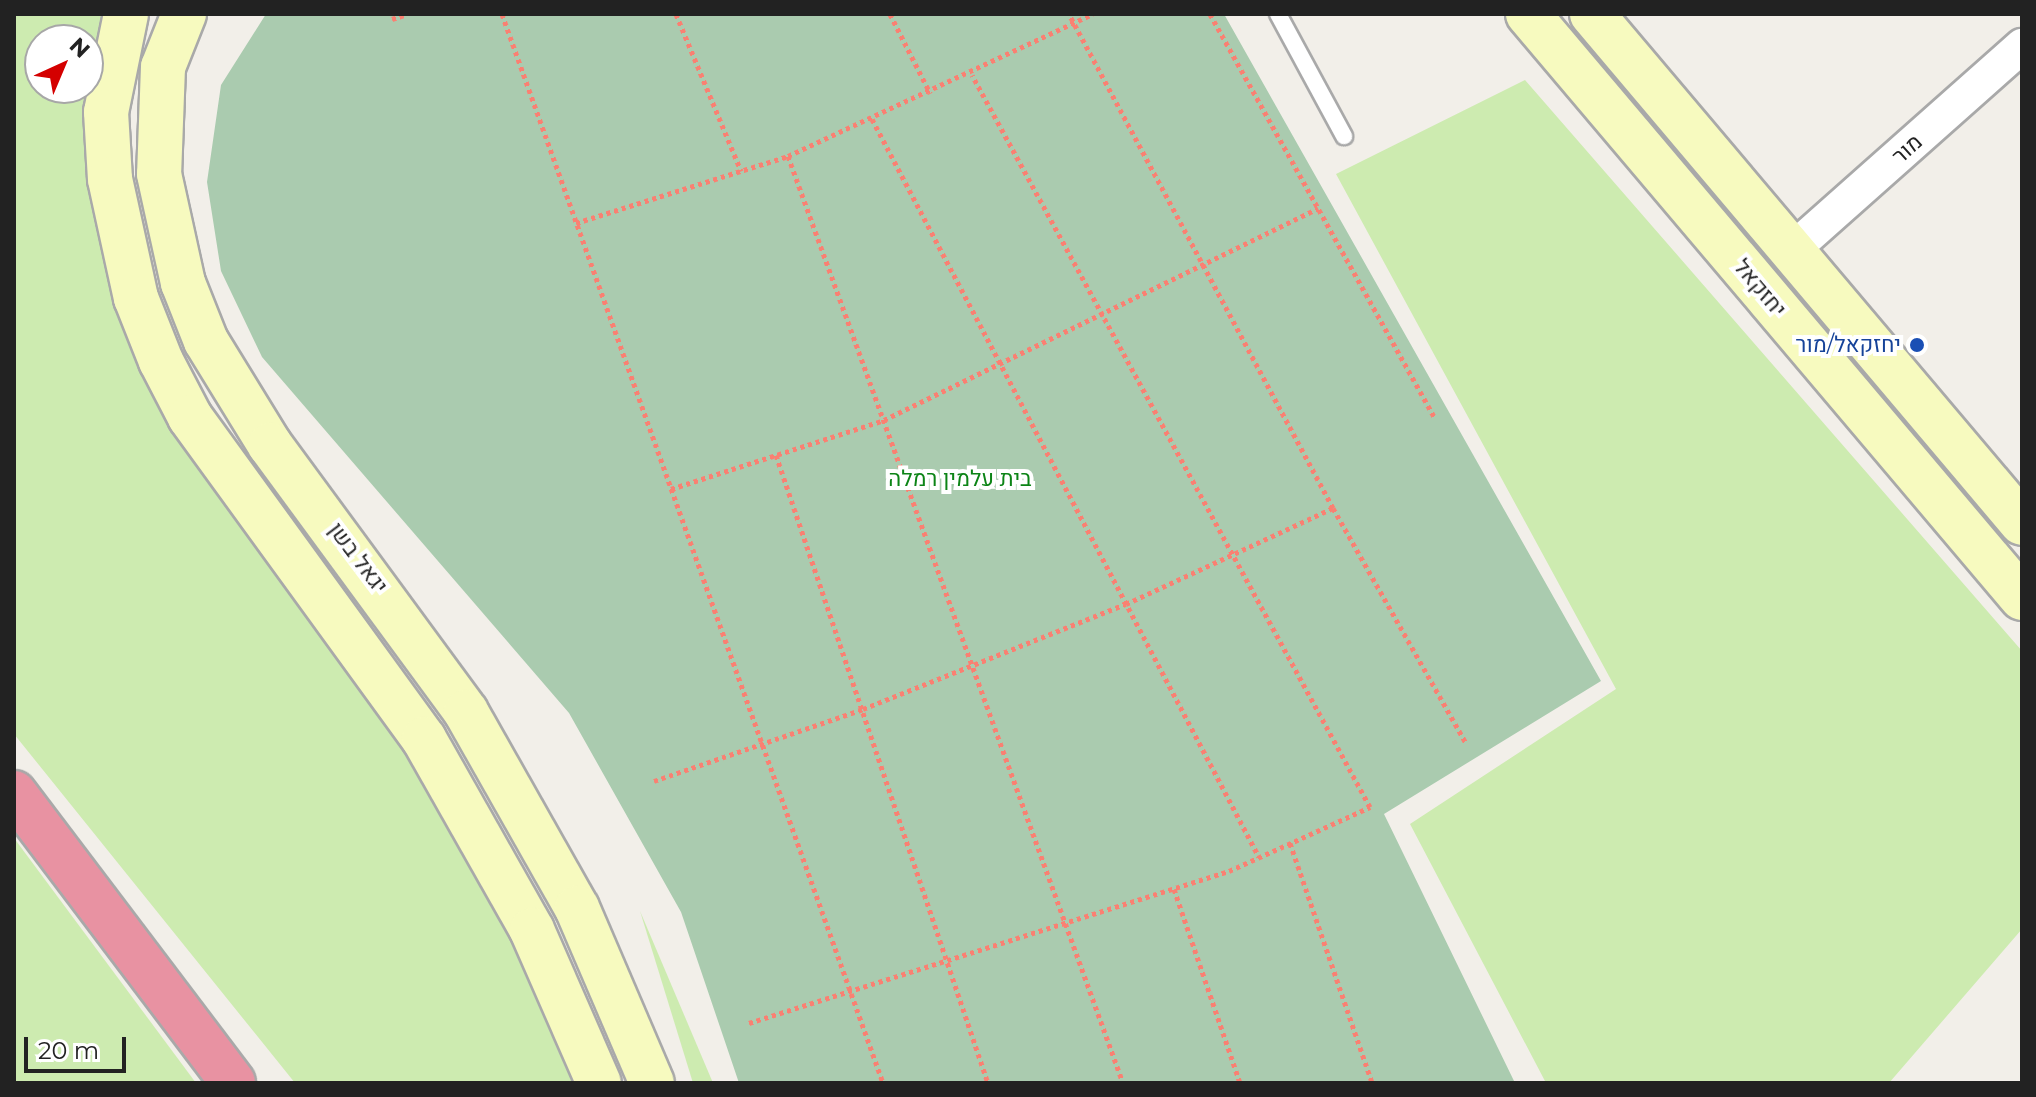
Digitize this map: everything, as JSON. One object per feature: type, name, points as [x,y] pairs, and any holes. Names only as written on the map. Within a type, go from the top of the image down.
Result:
[{"type":"highway","points":[[14,793],[233,1083]]},
{"type":"highway","points":[[111,921],[250,1083]]},
{"type":"main road","points":[[126,14],[106,112],[110,179],[129,273],[161,361],[214,451],[424,739],[532,930],[599,1083]]},
{"type":"main road","name":"יגאל בשן","points":[[184,14],[163,67],[159,174],[183,283],[206,341],[270,445],[466,712],[577,908],[652,1083]]},
{"type":"main road","name":"יחזקאל","points":[[1528,14],[2022,598]]},
{"type":"main road","points":[[1592,14],[2022,523]]},
{"type":"street","name":"מור","points":[[1791,251],[2022,46]]},
{"type":"lane","points":[[1278,14],[1344,136]]},
{"type":"path","points":[[392,19],[407,14]]},
{"type":"path","points":[[502,14],[883,1083]]},
{"type":"path","points":[[676,14],[741,171]]},
{"type":"path","points":[[890,14],[930,93]]},
{"type":"path","points":[[1069,14],[1333,508],[1466,743]]},
{"type":"path","points":[[576,223],[788,156],[972,75],[1093,14]]},
{"type":"path","points":[[1210,14],[1435,418]]},
{"type":"path","points":[[749,1023],[948,964],[1174,889],[1259,857],[1370,807],[972,75]]},
{"type":"path","points":[[872,119],[1259,857]]},
{"type":"path","points":[[788,156],[1123,1083]]},
{"type":"path","points":[[671,489],[884,420],[1318,208]]},
{"type":"path","points":[[776,455],[988,1083]]},
{"type":"path","points":[[654,781],[863,709],[1126,604],[1235,558],[1333,508]]},
{"type":"path","points":[[1290,843],[1372,1083]]},
{"type":"path","points":[[1174,889],[1240,1083]]},
{"type":"green space","points":[[14,14],[115,14],[142,370],[193,461],[355,658],[531,969],[580,1083],[295,1083],[14,734]]},
{"type":"green space","name":"בית עלמין רמלה","points":[[266,14],[1224,14],[1601,681],[1384,814],[1515,1083],[739,1083],[681,912],[569,713],[262,357],[221,271],[207,182],[221,85]]},
{"type":"green space","points":[[1525,80],[2022,651],[2022,929],[1889,1083],[1546,1083],[1410,824],[1616,689],[1336,174]]},
{"type":"green space","points":[[14,838],[196,1083],[14,1083]]},
{"type":"green space","points":[[640,911],[713,1083],[693,1083]]},
{"type":"place","name":"יחזקאל/מור","points":[[1917,345]]}]
